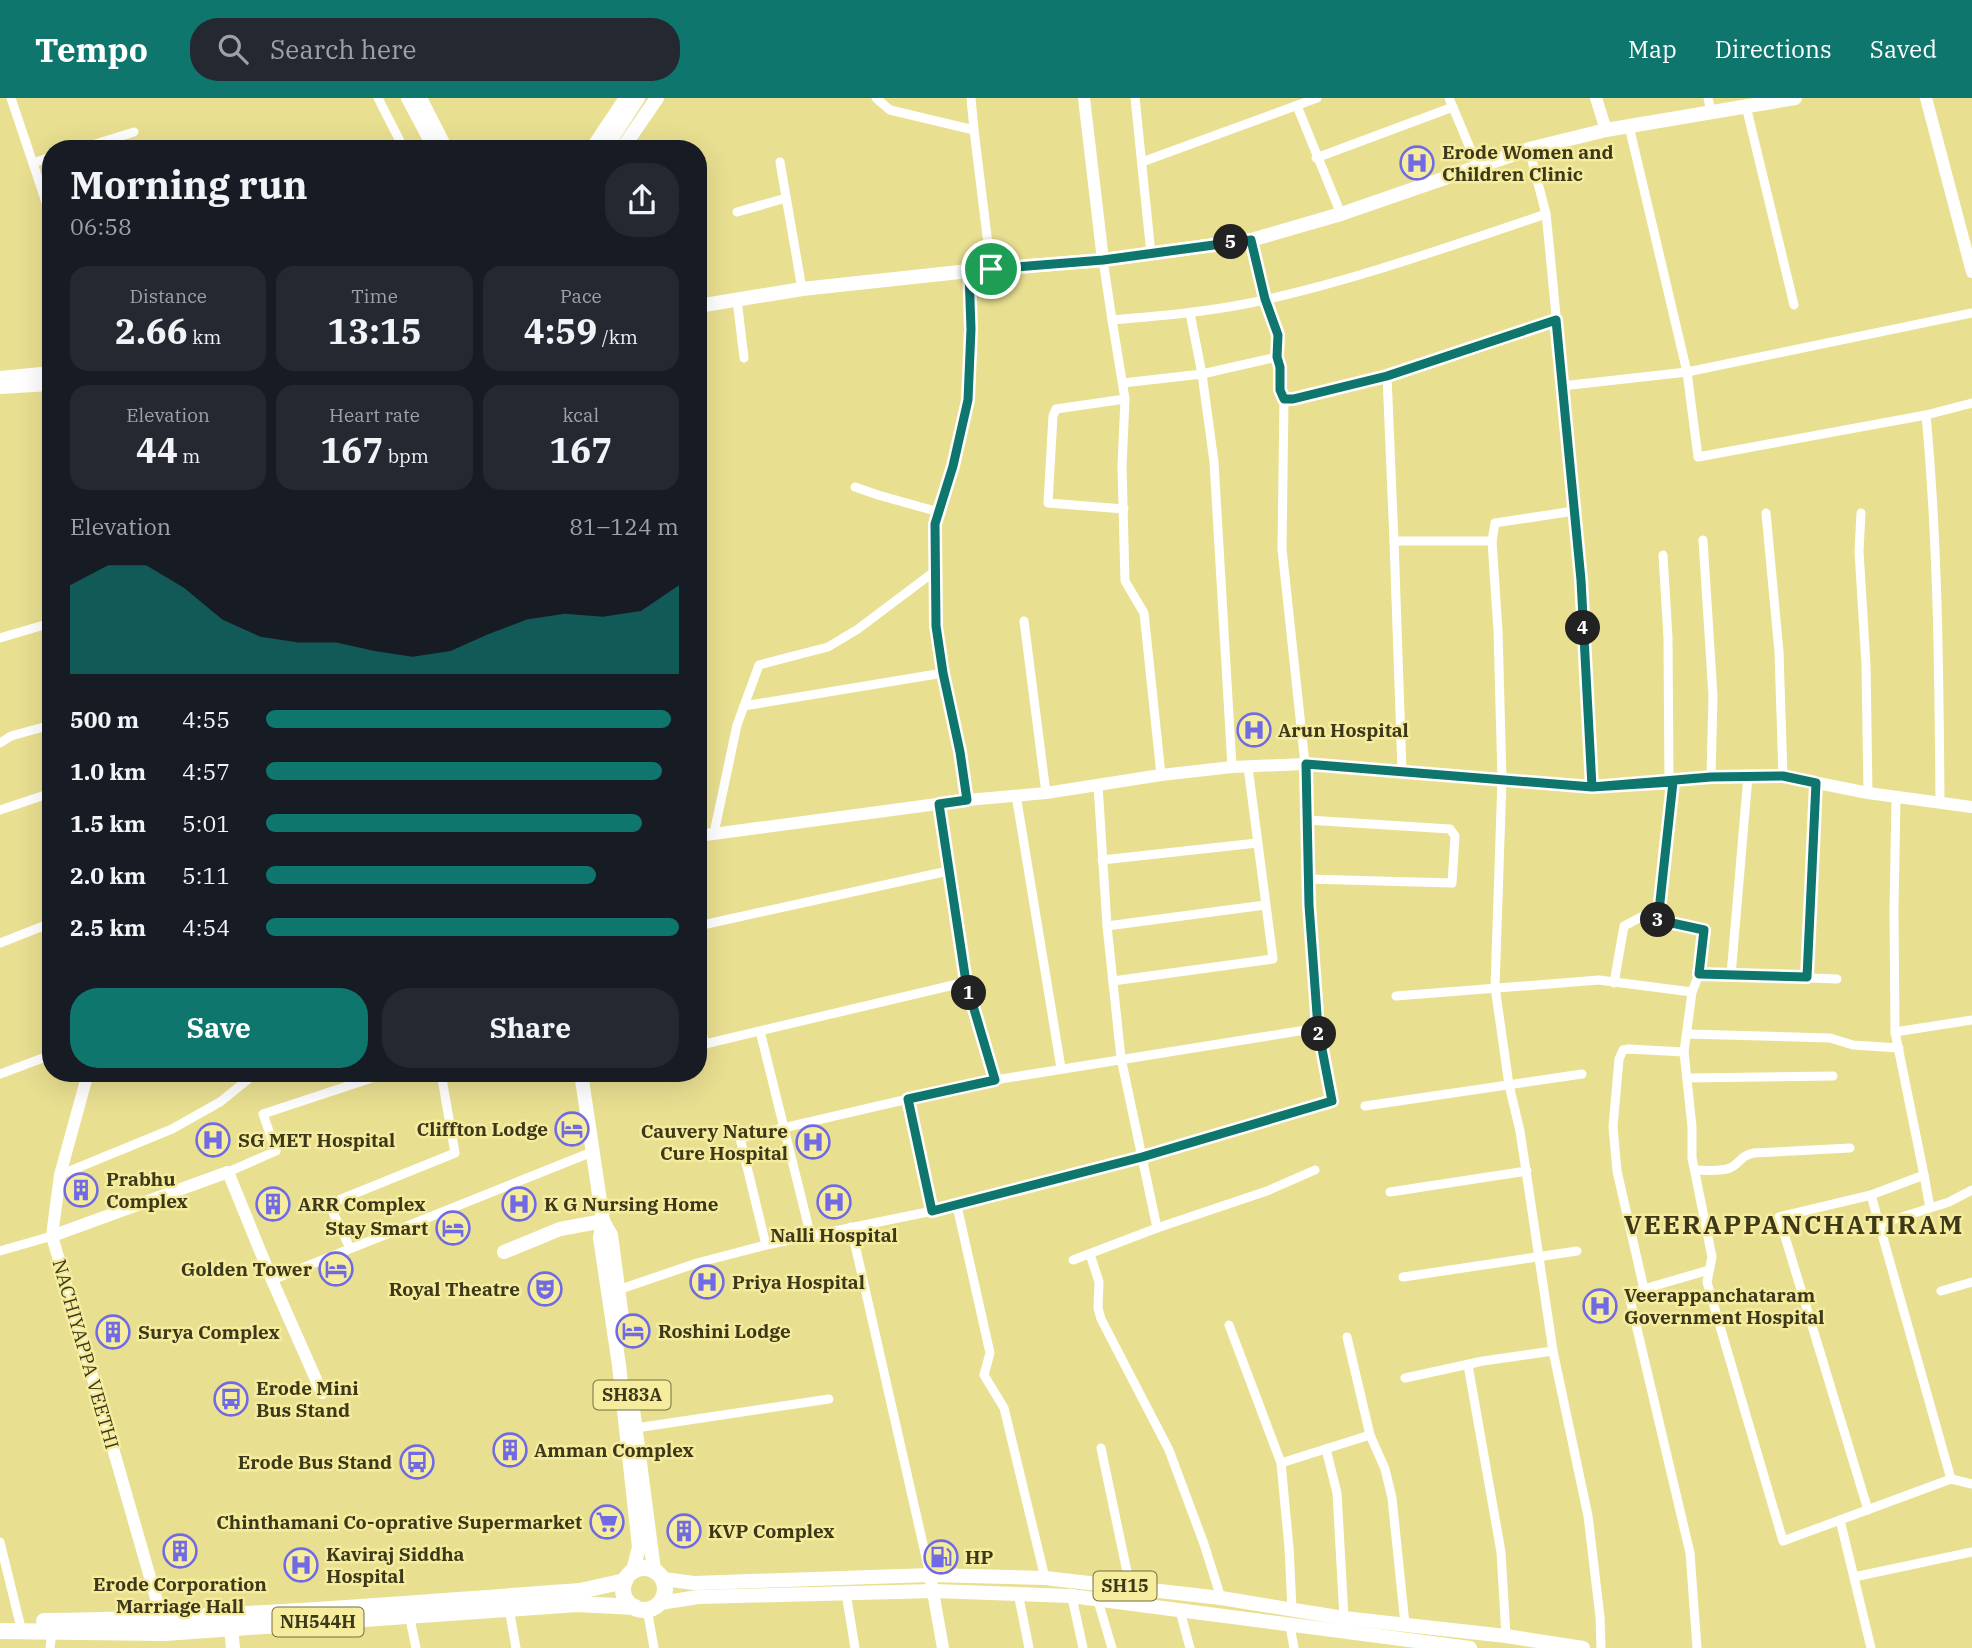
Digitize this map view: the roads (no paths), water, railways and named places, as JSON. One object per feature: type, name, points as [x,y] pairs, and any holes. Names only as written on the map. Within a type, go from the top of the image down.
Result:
[{"type":"highway","name":"NH544H","points":[[0,1621],[51,1640],[164,1627],[580,1591],[629,1576],[644,1568],[659,1575]]},
{"type":"highway","points":[[629,1576],[626,1599],[647,1606],[665,1594],[659,1575]]},
{"type":"highway","name":"NH544H","points":[[231,1622],[577,1604],[647,1606]]},
{"type":"highway","name":"NH544H","points":[[0,1631],[21,1627],[164,1627]]},
{"type":"main road","points":[[408,98],[431,140]]},
{"type":"main road","points":[[421,98],[442,140]]},
{"type":"main road","points":[[598,140],[626,98]]},
{"type":"main road","points":[[611,140],[638,98]]},
{"type":"main road","points":[[621,140],[647,98]]},
{"type":"main road","points":[[628,140],[657,98]]},
{"type":"main road","points":[[707,305],[802,289],[1103,260],[1251,240],[1341,214],[1528,149],[1709,105],[1746,106],[1795,98]]},
{"type":"main road","points":[[0,372],[42,369]]},
{"type":"main road","points":[[0,383],[42,375]]},
{"type":"main road","points":[[0,383],[42,382]]},
{"type":"main road","name":"SH83A","points":[[582,1082],[603,1221],[600,1238],[613,1292],[659,1575]]},
{"type":"main road","points":[[504,1252],[560,1229],[603,1221]]},
{"type":"main road","name":"SH83A","points":[[613,1292],[639,1547],[629,1576]]},
{"type":"main road","name":"SH15","points":[[659,1575],[694,1583],[930,1575],[1045,1578],[1130,1586],[1344,1618],[1506,1636],[1583,1648]]},
{"type":"main road","name":"SH15","points":[[647,1606],[698,1597],[934,1591],[1018,1593],[1071,1596],[1423,1645],[1470,1648]]},
{"type":"main road","points":[[231,1622],[233,1648]]},
{"type":"street","points":[[11,98],[42,190]]},
{"type":"street","points":[[379,98],[400,140]]},
{"type":"street","points":[[876,98],[890,110],[974,130]]},
{"type":"street","points":[[971,98],[991,269]]},
{"type":"street","points":[[1084,98],[1103,260],[1125,399],[1125,581],[1144,613],[1161,775]]},
{"type":"street","points":[[1135,98],[1151,254]]},
{"type":"street","points":[[1142,162],[1317,98]]},
{"type":"street","points":[[1596,98],[1606,130]]},
{"type":"street","points":[[1926,98],[1972,272]]},
{"type":"street","points":[[1316,158],[1451,102],[1478,167]]},
{"type":"street","points":[[1297,106],[1341,214]]},
{"type":"street","points":[[1746,106],[1794,305]]},
{"type":"street","points":[[1629,126],[1687,372],[1698,457],[1926,415],[1972,403]]},
{"type":"street","points":[[108,140],[134,132]]},
{"type":"street","points":[[1528,149],[1546,215],[1581,580],[1592,787]]},
{"type":"street","points":[[33,163],[42,160]]},
{"type":"street","points":[[780,162],[802,289]]},
{"type":"street","points":[[737,212],[786,198]]},
{"type":"street","points":[[1112,320],[1190,313],[1265,299],[1351,276],[1546,215]]},
{"type":"street","points":[[613,1292],[697,1263],[766,1245],[957,1206],[1142,1157],[1332,1101],[1318,1028],[1308,879],[1306,764],[1282,549],[1284,399],[1280,390],[1278,335],[1265,299],[1251,240]]},
{"type":"street","points":[[967,800],[936,626],[934,571],[935,524],[953,466],[968,400],[971,329],[969,271]]},
{"type":"street","points":[[737,300],[744,358]]},
{"type":"street","points":[[1190,313],[1202,374],[1214,462],[1231,767]]},
{"type":"street","points":[[1562,386],[1687,372],[1972,313]]},
{"type":"street","points":[[1284,399],[1387,376],[1556,320]]},
{"type":"street","points":[[1123,383],[1202,374],[1277,357]]},
{"type":"street","points":[[1387,376],[1402,771]]},
{"type":"street","points":[[1124,509],[1048,503],[1053,416],[1056,409],[1125,399]]},
{"type":"street","points":[[1926,415],[1938,636],[1940,802]]},
{"type":"street","points":[[855,487],[939,512]]},
{"type":"street","points":[[1574,511],[1495,523],[1492,541],[1498,631],[1502,779],[1494,987],[1509,1085],[1527,1171],[1553,1351],[1588,1516],[1601,1648]]},
{"type":"street","points":[[1766,513],[1779,652],[1783,776]]},
{"type":"street","points":[[1861,513],[1859,551],[1866,665],[1868,793]]},
{"type":"street","points":[[1703,540],[1713,696],[1711,777]]},
{"type":"street","points":[[1394,541],[1492,541]]},
{"type":"street","points":[[1663,555],[1671,782],[1658,920],[1704,930],[1699,974],[1692,992],[1684,1052],[1695,1170],[1712,1257],[1707,1282],[1783,1541],[1951,1479],[1972,1484]]},
{"type":"street","points":[[714,834],[737,725],[759,665],[828,647],[858,629],[934,571]]},
{"type":"street","points":[[1024,621],[1046,793]]},
{"type":"street","points":[[0,638],[42,626]]},
{"type":"street","points":[[744,706],[943,673]]},
{"type":"street","points":[[0,743],[11,736],[42,727]]},
{"type":"street","points":[[707,835],[967,800],[1046,793],[1161,775],[1231,767],[1306,764],[1592,787],[1711,777],[1783,776],[1896,798],[1972,807]]},
{"type":"street","points":[[1114,981],[1273,959],[1248,766]]},
{"type":"street","points":[[1731,975],[1748,776]]},
{"type":"street","points":[[1807,977],[1816,783]]},
{"type":"street","points":[[1098,785],[1107,926],[1121,1058],[1157,1228]]},
{"type":"street","points":[[1016,795],[1061,1068]]},
{"type":"street","points":[[0,810],[42,796]]},
{"type":"street","points":[[1896,798],[1895,1032],[1930,1208]]},
{"type":"street","points":[[939,804],[966,982],[995,1080]]},
{"type":"street","points":[[1307,820],[1450,830],[1455,836],[1452,883],[1308,879]]},
{"type":"street","points":[[1102,860],[1257,843]]},
{"type":"street","points":[[707,924],[948,871]]},
{"type":"street","points":[[1107,926],[1265,905]]},
{"type":"street","points":[[1614,983],[1624,926],[1660,907]]},
{"type":"street","points":[[0,943],[42,927]]},
{"type":"street","points":[[1699,974],[1838,979]]},
{"type":"street","points":[[1396,996],[1599,980],[1692,992]]},
{"type":"street","points":[[707,1044],[966,982]]},
{"type":"street","points":[[1895,1032],[1972,1020]]},
{"type":"street","points":[[766,1245],[740,1138],[995,1080],[1318,1028]]},
{"type":"street","points":[[760,1031],[811,1237]]},
{"type":"street","points":[[1687,1034],[1829,1038],[1853,1045],[1899,1048]]},
{"type":"street","points":[[1644,1289],[1617,1171],[1613,1127],[1620,1053],[1629,1049],[1684,1052]]},
{"type":"street","points":[[0,1074],[42,1058]]},
{"type":"street","points":[[1365,1106],[1582,1074]]},
{"type":"street","points":[[1687,1077],[1833,1076]]},
{"type":"street","name":"NACHIYAPPA VEETHI","points":[[86,1082],[61,1175],[52,1236],[164,1627]]},
{"type":"street","points":[[61,1175],[172,1129],[220,1102],[245,1082]]},
{"type":"street","points":[[0,1251],[52,1236],[229,1172],[276,1151],[263,1114],[360,1082]]},
{"type":"street","points":[[350,1248],[329,1204],[455,1153],[443,1082]]},
{"type":"street","points":[[908,1099],[932,1211]]},
{"type":"street","points":[[1695,1170],[1732,1168],[1745,1154],[1850,1148]]},
{"type":"street","points":[[272,1280],[592,1152]]},
{"type":"street","points":[[1073,1260],[1267,1191],[1315,1170]]},
{"type":"street","points":[[1390,1192],[1527,1171]]},
{"type":"street","points":[[229,1172],[272,1280],[322,1393]]},
{"type":"street","points":[[1868,1510],[1779,1217],[1871,1195],[1924,1175]]},
{"type":"street","points":[[1880,1224],[1949,1202],[1972,1190]]},
{"type":"street","points":[[1871,1195],[1951,1479]]},
{"type":"street","points":[[957,1206],[990,1353],[984,1375],[1004,1408],[1045,1578]]},
{"type":"street","points":[[851,1227],[934,1591],[943,1648]]},
{"type":"street","points":[[1403,1277],[1577,1251]]},
{"type":"street","points":[[1090,1254],[1099,1282],[1098,1308],[1101,1319],[1169,1450],[1221,1598]]},
{"type":"street","points":[[1697,1648],[1690,1553],[1630,1303],[1633,1293],[1709,1270]]},
{"type":"street","points":[[1941,1292],[1972,1282]]},
{"type":"street","points":[[1229,1325],[1281,1463],[1292,1609]]},
{"type":"street","points":[[1347,1337],[1370,1435],[1385,1469],[1392,1498],[1405,1624]]},
{"type":"street","points":[[1405,1378],[1553,1351]]},
{"type":"street","points":[[1468,1365],[1501,1552],[1506,1636]]},
{"type":"street","points":[[636,1428],[830,1399]]},
{"type":"street","points":[[1281,1463],[1370,1435]]},
{"type":"street","points":[[1101,1448],[1130,1586]]},
{"type":"street","points":[[1326,1449],[1337,1493],[1344,1618]]},
{"type":"street","points":[[1840,1520],[1871,1648]]},
{"type":"street","points":[[0,1542],[21,1627]]},
{"type":"street","points":[[1854,1577],[1972,1552]]},
{"type":"street","points":[[1070,1581],[1083,1648]]},
{"type":"street","points":[[846,1593],[855,1648]]},
{"type":"street","points":[[1018,1593],[1029,1648]]},
{"type":"street","points":[[1098,1601],[1112,1648]]},
{"type":"street","points":[[647,1606],[654,1648]]},
{"type":"street","points":[[509,1608],[516,1648]]},
{"type":"street","points":[[1180,1611],[1190,1648]]},
{"type":"street","points":[[410,1614],[416,1648]]},
{"type":"street","points":[[1290,1626],[1294,1648]]},
{"type":"place","name":"Erode Women and Children Clinic","points":[[1417,163]]},
{"type":"place","name":"Arun Hospital","points":[[1254,730]]},
{"type":"place","name":"Cliffton Lodge","points":[[572,1129]]},
{"type":"place","name":"SG MET Hospital","points":[[213,1140]]},
{"type":"place","name":"Cauvery Nature Cure Hospital","points":[[813,1142]]},
{"type":"place","name":"Prabhu Complex","points":[[81,1190]]},
{"type":"place","name":"Nalli Hospital","points":[[834,1202]]},
{"type":"place","name":"ARR Complex","points":[[273,1204]]},
{"type":"place","name":"K G Nursing Home","points":[[519,1204]]},
{"type":"place","name":"Stay Smart","points":[[453,1228]]},
{"type":"place","name":"Golden Tower","points":[[336,1269]]},
{"type":"place","name":"Priya Hospital","points":[[707,1282]]},
{"type":"place","name":"Royal Theatre","points":[[545,1289]]},
{"type":"place","name":"Veerappanchataram Government Hospital","points":[[1600,1306]]},
{"type":"place","name":"Roshini Lodge","points":[[633,1331]]},
{"type":"place","name":"Surya Complex","points":[[113,1332]]},
{"type":"place","name":"Erode Mini Bus Stand","points":[[231,1399]]},
{"type":"place","name":"Amman Complex","points":[[510,1450]]},
{"type":"place","name":"Erode Bus Stand","points":[[417,1462]]},
{"type":"place","name":"Chinthamani Co-oprative Supermarket","points":[[607,1522]]},
{"type":"place","name":"KVP Complex","points":[[684,1531]]},
{"type":"place","name":"Erode Corporation Marriage Hall","points":[[180,1551]]},
{"type":"place","name":"HP","points":[[941,1557]]},
{"type":"place","name":"Kaviraj Siddha Hospital","points":[[301,1565]]},
{"type":"district","name":"VEERAPPANCHATIRAM","points":[[1794,1225]]}]
